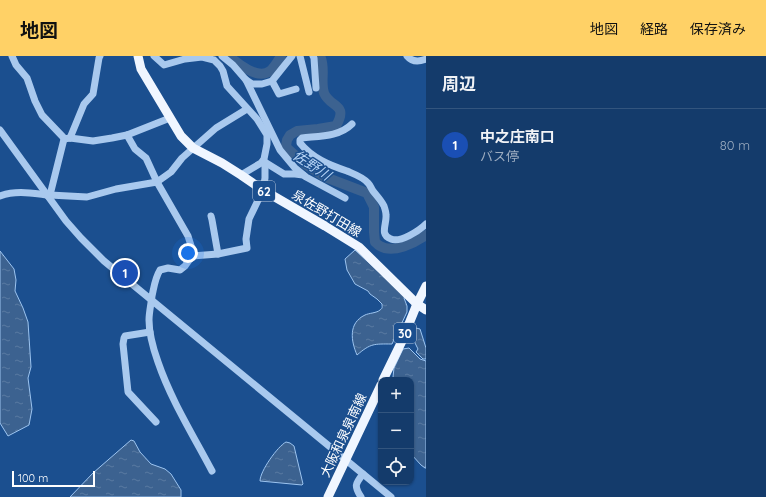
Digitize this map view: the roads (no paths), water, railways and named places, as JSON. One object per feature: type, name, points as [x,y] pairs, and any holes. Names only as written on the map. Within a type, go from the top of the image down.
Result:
[{"type":"main road","name":"泉佐野打田線","points":[[138,56],[142,69],[170,118],[181,136],[193,148],[241,175],[359,247],[417,304],[426,310]]},
{"type":"main road","name":"30","points":[[384,377],[402,342],[426,286]]},
{"type":"main road","name":"大阪和泉泉南線","points":[[328,497],[378,391]]},
{"type":"street","points":[[12,56],[16,65],[27,78],[35,101],[42,115],[67,139],[93,141],[127,135],[170,118]]},
{"type":"street","points":[[48,196],[67,139],[84,104],[93,94],[100,56]]},
{"type":"street","points":[[154,56],[164,65],[185,59],[204,57],[214,60],[223,71],[227,86],[238,96],[295,168],[304,175],[345,198]]},
{"type":"street","points":[[222,56],[252,84],[262,84],[272,81],[292,56]]},
{"type":"street","points":[[300,56],[309,92]]},
{"type":"street","points":[[313,56],[316,88]]},
{"type":"street","points":[[407,56],[415,61],[422,61],[426,59]]},
{"type":"street","points":[[306,78],[315,75]]},
{"type":"street","points":[[192,256],[218,254],[247,248],[246,239],[250,219],[264,190],[264,162],[266,144],[270,135],[246,80]]},
{"type":"street","points":[[272,81],[279,94],[296,89]]},
{"type":"street","points":[[0,196],[8,193],[22,192],[48,196],[87,197],[116,189],[157,182],[171,172],[182,158],[216,128],[247,109]]},
{"type":"street","points":[[352,124],[340,133],[302,138],[300,143],[305,150],[325,163],[356,175],[368,182],[384,206],[386,216],[384,235],[388,238],[400,240],[418,231],[426,224]]},
{"type":"street","points":[[0,130],[66,221],[104,262],[391,497]]},
{"type":"street","points":[[127,135],[135,149],[146,158],[157,182],[188,236],[193,252],[185,266],[180,270],[168,268],[160,270],[156,276],[148,319],[153,347],[163,377],[178,409],[212,471]]},
{"type":"street","points":[[241,175],[264,162]]},
{"type":"street","points":[[264,162],[284,174],[304,175]]},
{"type":"street","points":[[210,216],[218,254]]},
{"type":"street","points":[[150,332],[125,336],[123,344],[128,392],[156,422]]},
{"type":"street","points":[[361,497],[356,489],[357,482],[363,474]]},
{"type":"water","points":[[355,250],[405,296],[404,298],[407,306],[407,312],[392,344],[369,346],[357,355],[352,338],[353,327],[360,318],[382,309],[382,304],[368,291],[355,284],[347,270],[345,259]]},
{"type":"water","points":[[0,251],[14,269],[16,280],[15,291],[28,322],[31,367],[28,378],[32,409],[29,425],[8,436],[0,423]]},
{"type":"water","points":[[416,328],[420,329],[426,348],[426,359],[423,359],[416,352],[418,349],[412,337]]},
{"type":"water","points":[[409,348],[420,359],[426,361],[426,468],[414,457],[414,377],[393,377],[394,368],[403,349]]},
{"type":"water","points":[[131,440],[134,441],[140,452],[151,464],[165,469],[171,474],[181,490],[181,497],[70,497],[93,473]]},
{"type":"water","points":[[286,442],[294,446],[303,484],[260,481],[263,471],[270,459]]},
{"type":"waterway","name":"佐野川","points":[[229,56],[248,70],[260,74],[270,71],[281,56]]},
{"type":"waterway","name":"佐野川","points":[[320,56],[323,65],[324,93],[327,98],[339,109],[339,119],[336,126],[297,131],[290,135],[286,146],[305,164],[325,177],[367,193],[374,207],[375,242],[379,246],[391,249],[397,248],[410,244],[426,235]]},
{"type":"place","name":"中之庄南口","points":[[125,273]]}]
